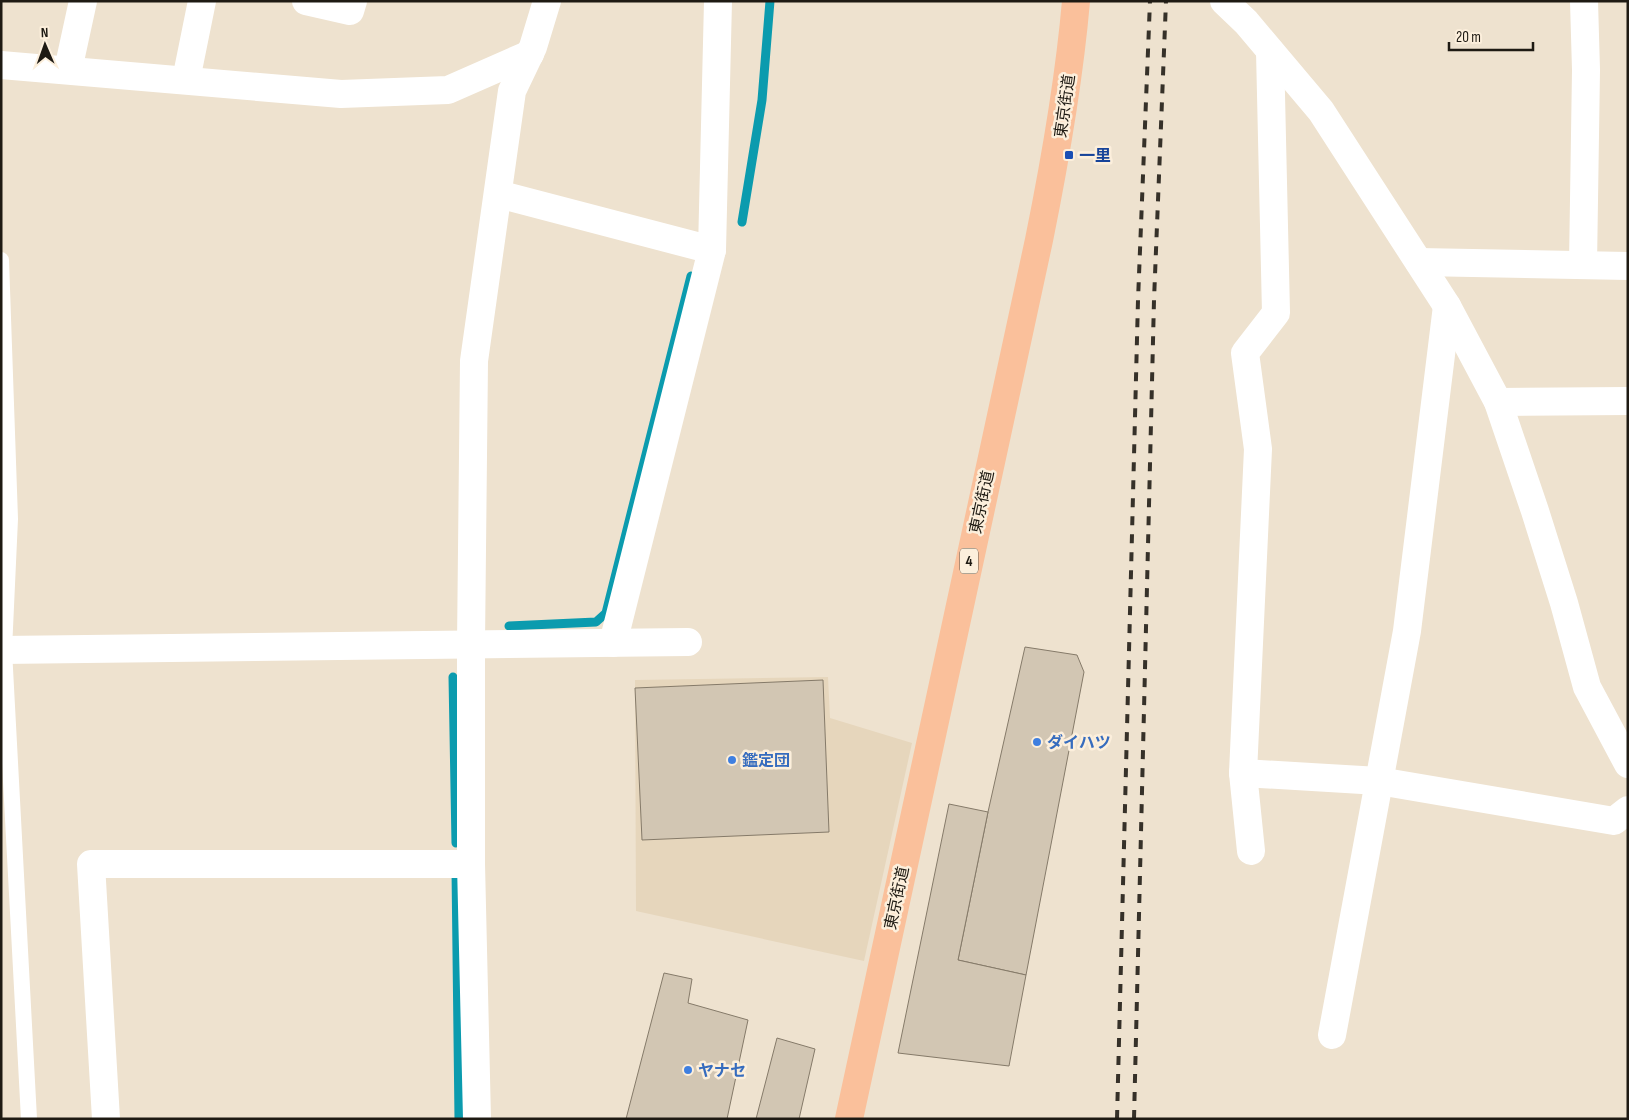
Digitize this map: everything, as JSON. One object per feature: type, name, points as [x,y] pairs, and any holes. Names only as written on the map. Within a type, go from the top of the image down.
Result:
[{"type":"highway","name":"東京街道","points":[[849,1119],[1041,230],[1058,144],[1076,1]]},
{"type":"street","points":[[68,70],[83,1]]},
{"type":"street","points":[[186,80],[202,1]]},
{"type":"street","points":[[306,1],[350,11],[353,1]]},
{"type":"street","points":[[476,1119],[471,864],[474,360],[512,91],[530,54],[547,1]]},
{"type":"street","points":[[613,643],[712,250],[718,1]]},
{"type":"street","points":[[1224,1],[1246,22],[1321,111],[1447,306],[1498,402],[1544,539],[1587,687],[1628,764]]},
{"type":"street","points":[[1583,266],[1586,70],[1584,1]]},
{"type":"street","points":[[1251,851],[1243,774],[1258,449],[1245,353],[1276,312],[1270,51]]},
{"type":"street","points":[[1,65],[341,94],[448,90],[530,54]]},
{"type":"street","points":[[498,194],[712,250]]},
{"type":"street","points":[[1419,262],[1628,266]]},
{"type":"street","points":[[1332,1035],[1407,631],[1447,306]]},
{"type":"street","points":[[1498,402],[1628,401]]},
{"type":"street","points":[[3,650],[688,642]]},
{"type":"street","points":[[1243,774],[1379,781],[1614,821],[1628,810]]},
{"type":"street","points":[[106,1119],[90,864],[471,864]]},
{"type":"lane","points":[[1,260],[10,519],[3,650],[29,1119]]},
{"type":"shaded area","points":[[828,677],[830,718],[912,743],[864,961],[636,911],[635,680]]},
{"type":"building","name":"ダイハツ","points":[[1025,647],[1077,655],[1084,672],[1026,975],[958,960],[988,812]]},
{"type":"building","name":"鑑定団","points":[[823,680],[829,832],[642,840],[635,688]]},
{"type":"building","points":[[949,804],[988,812],[958,960],[1026,975],[1009,1066],[898,1053]]},
{"type":"building","name":"ヤナセ","points":[[664,973],[692,979],[688,1003],[748,1020],[727,1119],[626,1119]]},
{"type":"building","name":"ヤナセ","points":[[777,1038],[815,1049],[799,1119],[756,1119]]},
{"type":"waterway","points":[[742,222],[762,100],[770,1]]},
{"type":"waterway","points":[[509,626],[596,622],[606,613],[691,276]]},
{"type":"waterway","points":[[453,677],[456,843]]},
{"type":"waterway","points":[[456,870],[459,1119]]},
{"type":"railway","points":[[1117,1119],[1138,300],[1150,1]]},
{"type":"railway","points":[[1134,1119],[1154,300],[1166,1]]},
{"type":"place","name":"一里","points":[[1069,155]]},
{"type":"place","name":"ダイハツ","points":[[1037,742]]},
{"type":"place","name":"鑑定団","points":[[732,760]]},
{"type":"place","name":"ヤナセ","points":[[688,1070]]}]
